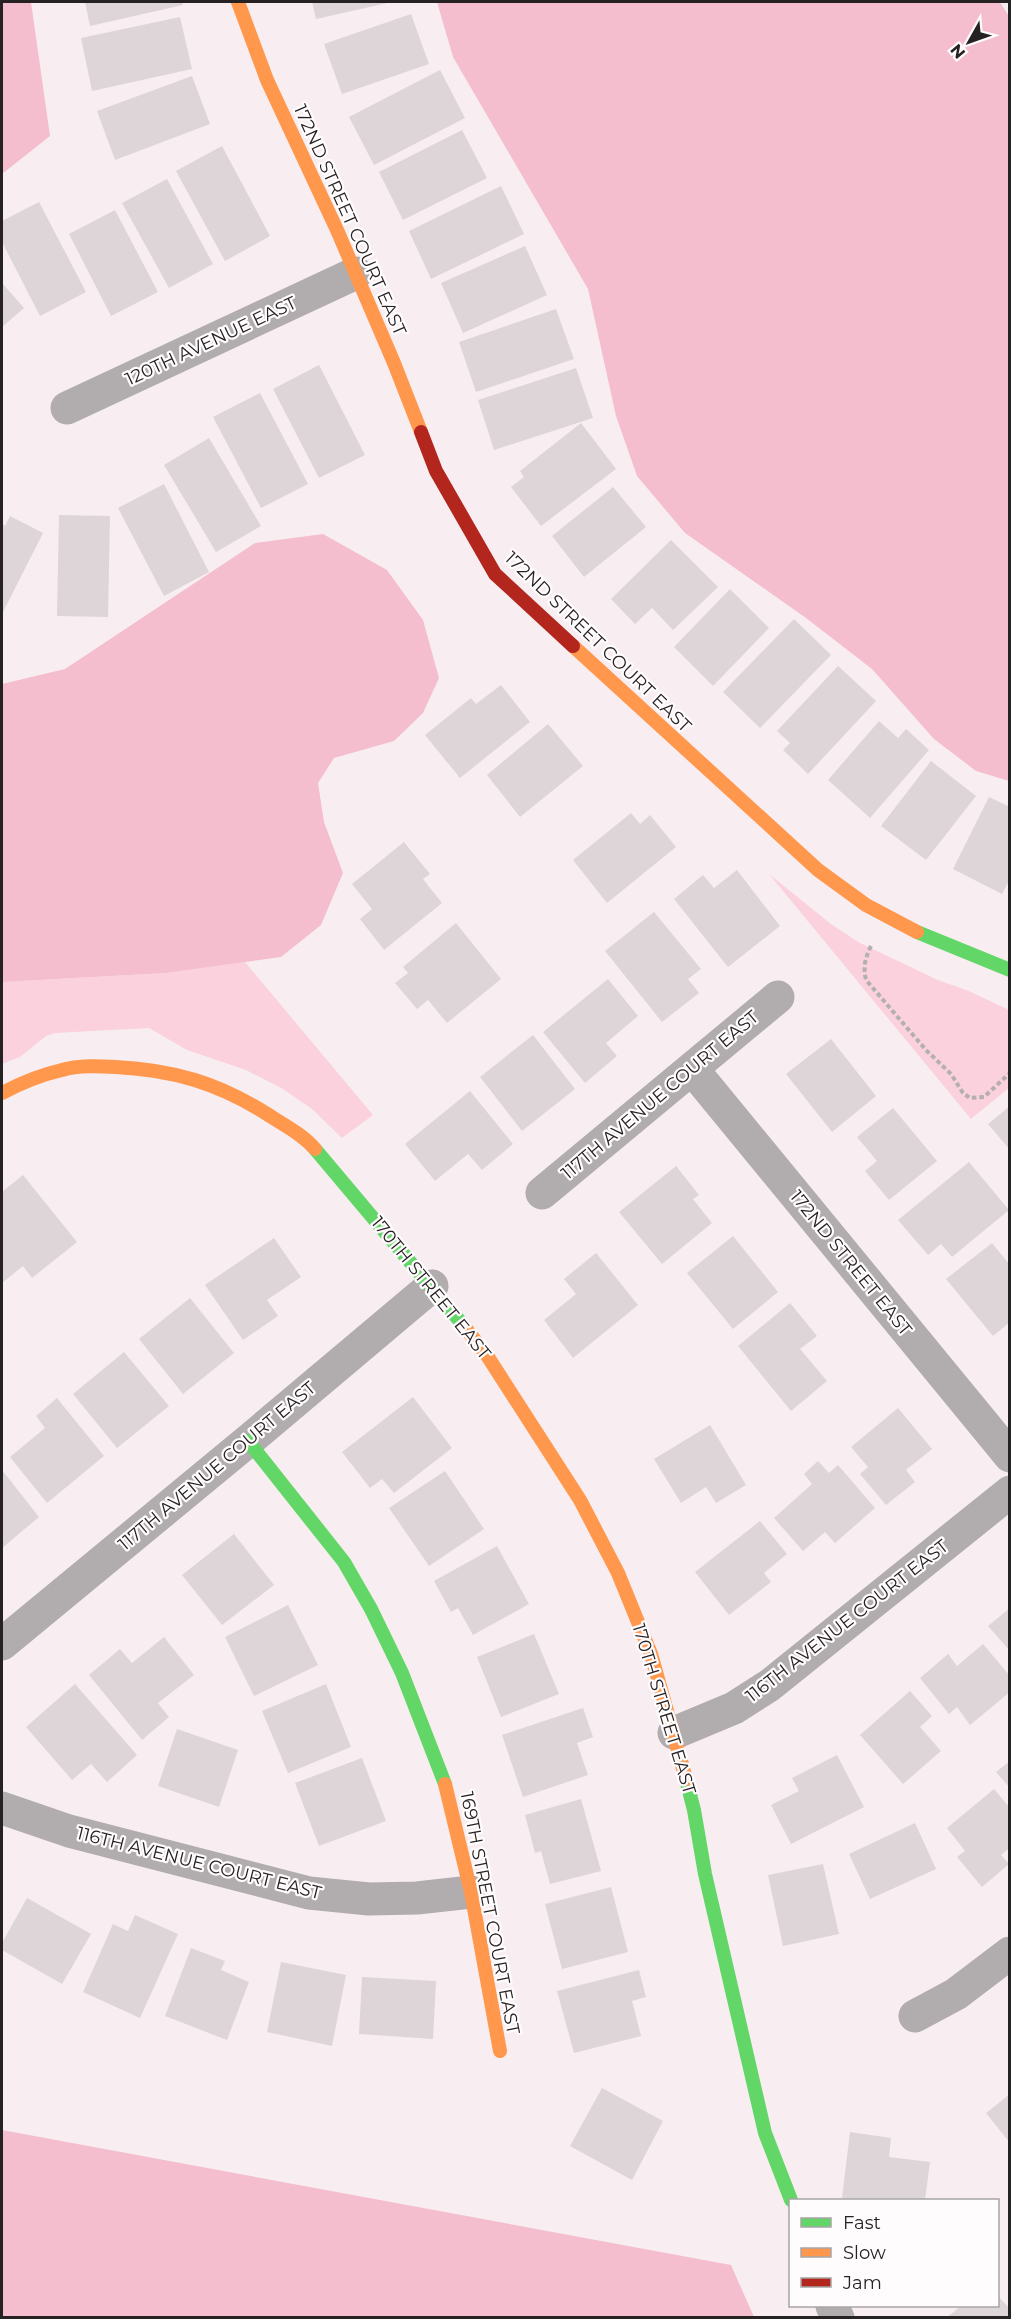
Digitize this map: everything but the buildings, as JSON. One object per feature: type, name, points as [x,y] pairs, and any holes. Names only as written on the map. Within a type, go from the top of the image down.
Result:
[{"type":"street","name":"172ND STREET COURT EAST","points":[[238,2],[267,80],[356,273],[436,471],[495,574],[671,738],[818,870],[866,905],[914,931],[1010,970]]},
{"type":"street","name":"120TH AVENUE EAST","points":[[67,408],[356,273]]},
{"type":"street","name":"117TH AVENUE COURT EAST","points":[[542,1193],[693,1070],[778,997]]},
{"type":"street","name":"170TH STREET EAST","points":[[2,1093],[28,1080],[64,1069],[101,1066],[155,1069],[199,1080],[247,1101],[307,1139],[432,1286],[488,1357],[580,1500],[618,1573],[651,1654],[694,1810],[705,1874],[765,2133],[791,2199]]},
{"type":"street","name":"172ND STREET EAST","points":[[693,1070],[1010,1456]]},
{"type":"street","name":"117TH AVENUE COURT EAST","points":[[2,1644],[432,1286]]},
{"type":"street","name":"169TH STREET COURT EAST","points":[[248,1441],[344,1562],[371,1609],[402,1673],[449,1794],[471,1892],[500,2051]]},
{"type":"street","name":"116TH AVENUE COURT EAST","points":[[674,1733],[734,1708],[770,1685],[1010,1492]]},
{"type":"street","name":"116TH AVENUE COURT EAST","points":[[2,1808],[69,1831],[309,1893],[369,1899],[417,1898],[471,1892]]},
{"type":"street","points":[[915,2016],[956,1994],[1010,1953]]},
{"type":"path","points":[[885,915],[865,956],[866,980],[926,1050],[951,1074],[963,1093],[970,1098],[984,1097],[1010,1073]]},
{"type":"shaded area","points":[[2,2],[31,2],[50,136],[2,174]]},
{"type":"shaded area","points":[[437,2],[1000,2],[1010,18],[1009,781],[976,771],[934,739],[872,669],[806,618],[685,533],[637,476],[616,416],[588,289],[453,57]]},
{"type":"shaded area","points":[[323,534],[387,570],[423,620],[439,678],[423,713],[394,741],[334,758],[318,783],[324,822],[343,873],[321,925],[281,957],[166,973],[2,982],[2,684],[65,669],[255,543]]},
{"type":"shaded area","points":[[769,874],[831,924],[858,942],[1009,1010],[1009,1088],[971,1119]]},
{"type":"shaded area","points":[[245,962],[373,1115],[342,1138],[312,1109],[283,1089],[246,1070],[187,1050],[149,1028],[55,1033],[46,1036],[20,1057],[2,1064],[2,982],[166,973]]},
{"type":"shaded area","points":[[2,2130],[731,2265],[754,2317],[2,2317]]},
{"type":"traffic: fast","points":[[917,932],[1010,970]]},
{"type":"traffic: fast","points":[[315,1149],[464,1326]]},
{"type":"traffic: fast","points":[[248,1441],[344,1562],[371,1609],[402,1673],[445,1784]]},
{"type":"traffic: fast","points":[[686,1779],[705,1874],[765,2133],[791,2199]]},
{"type":"traffic: slow","points":[[238,2],[267,80],[337,230],[421,432]]},
{"type":"traffic: slow","points":[[573,646],[818,870],[866,905],[917,932]]},
{"type":"traffic: slow","points":[[2,1093],[38,1077],[75,1067],[157,1071],[195,1080],[231,1094],[292,1130],[315,1149]]},
{"type":"traffic: slow","points":[[464,1326],[488,1357],[580,1500],[618,1573],[651,1654],[686,1779]]},
{"type":"traffic: slow","points":[[445,1784],[471,1892],[500,2051]]},
{"type":"traffic: jam","points":[[421,432],[436,471],[495,574],[573,646]]}]
